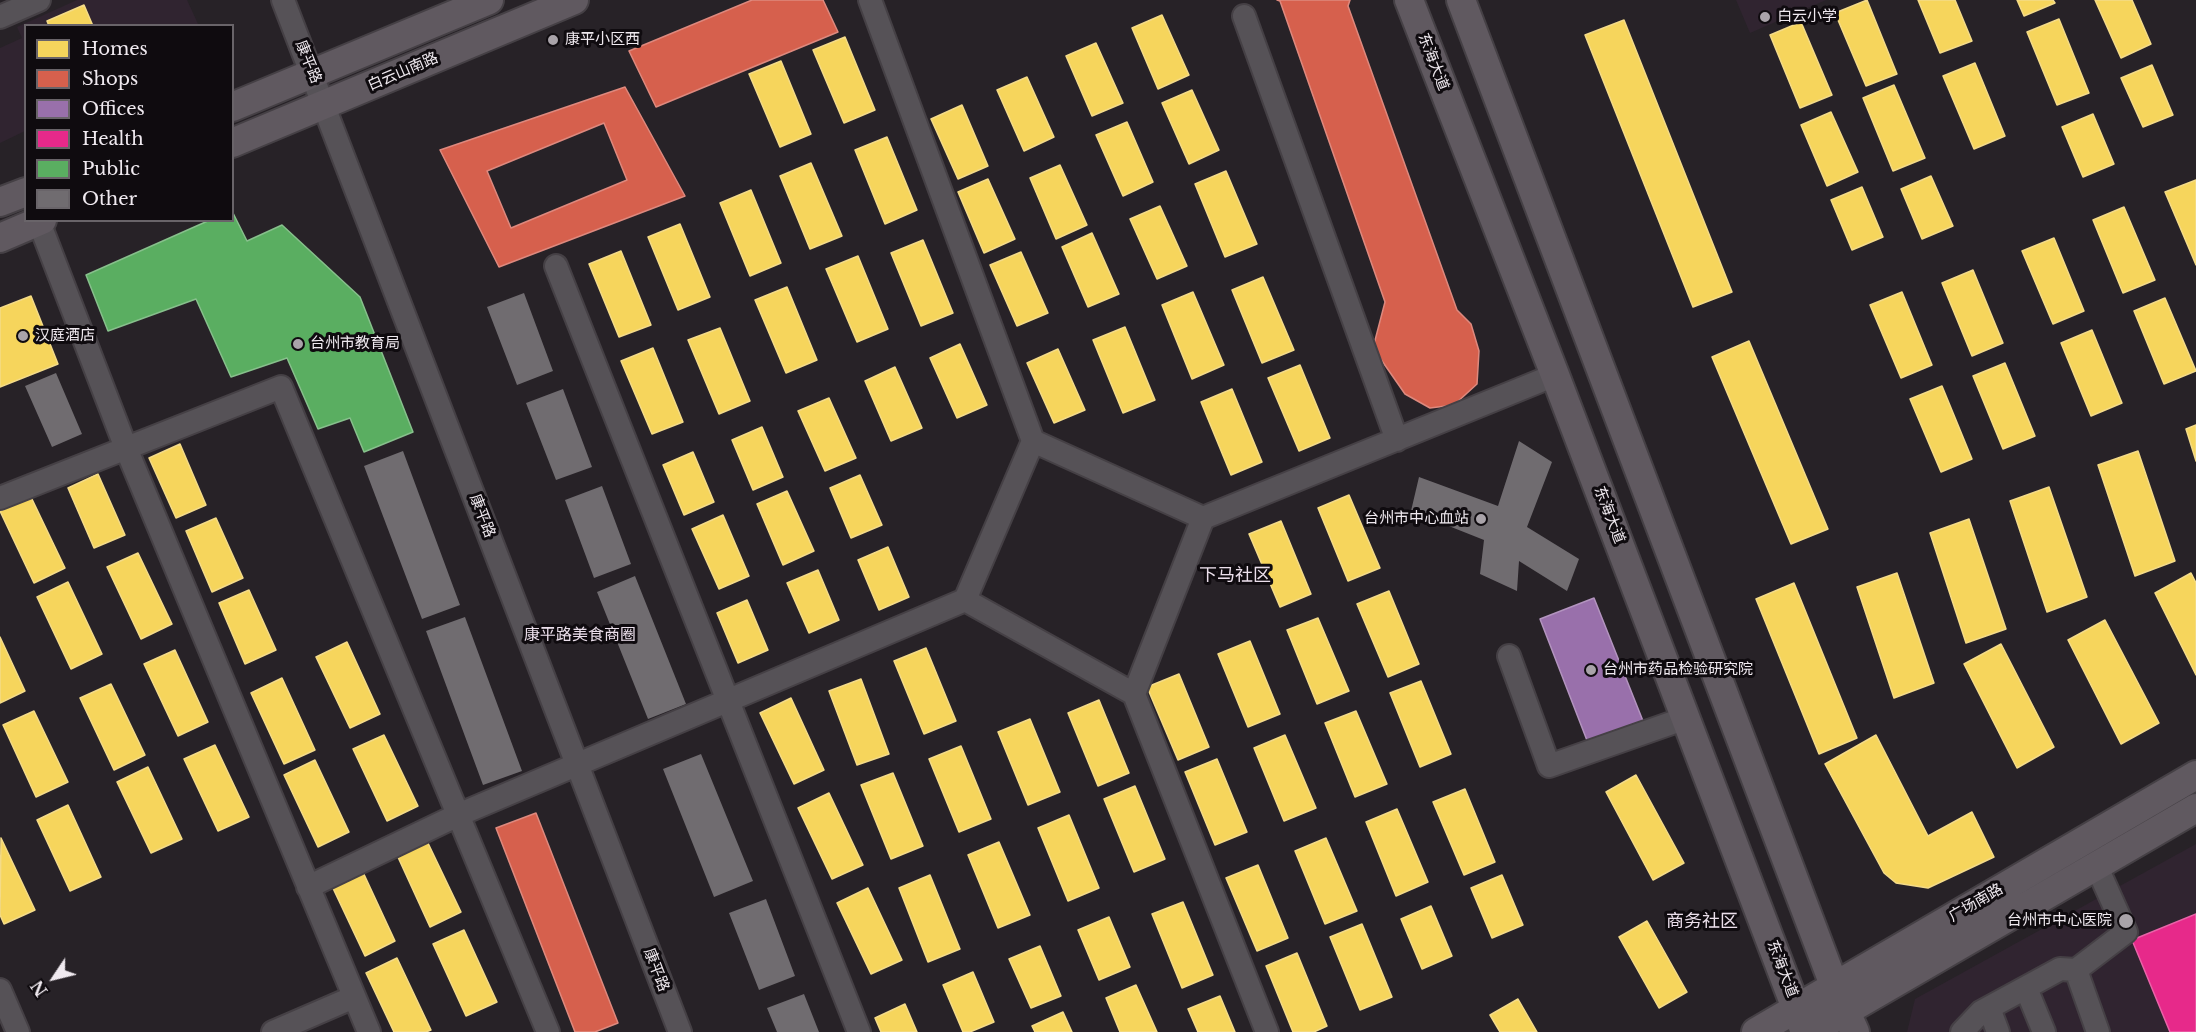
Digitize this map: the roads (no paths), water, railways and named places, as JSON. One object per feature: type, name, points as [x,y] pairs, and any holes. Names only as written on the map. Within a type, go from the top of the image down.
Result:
[{"type":"main road","points":[[234,106],[489,0]]},
{"type":"main road","name":"白云山南路","points":[[234,142],[574,0]]},
{"type":"main road","name":"东海大道","points":[[1409,0],[1804,1024]]},
{"type":"main road","points":[[1461,0],[1845,1009]]},
{"type":"main road","points":[[0,238],[38,222]]},
{"type":"main road","name":"广场南路","points":[[1845,1009],[2196,775]]},
{"type":"main road","name":"广场南路","points":[[1756,1032],[1804,1024],[1845,1009],[2196,808]]},
{"type":"street","points":[[0,17],[39,0]]},
{"type":"street","name":"康平路","points":[[283,0],[680,1032]]},
{"type":"street","points":[[309,887],[458,815],[965,600],[1033,441],[870,0]]},
{"type":"street","points":[[1244,16],[1397,440]]},
{"type":"street","points":[[40,222],[126,448],[369,1032]]},
{"type":"street","points":[[556,266],[859,1032]]},
{"type":"street","points":[[1033,441],[1203,518],[1555,375]]},
{"type":"street","points":[[0,498],[281,387],[548,1032]]},
{"type":"street","points":[[1134,694],[1203,518]]},
{"type":"street","points":[[965,600],[1134,694],[1267,1032]]},
{"type":"street","points":[[1509,656],[1549,766],[1686,718]]},
{"type":"street","points":[[1962,1032],[1981,1012],[2060,969],[2076,970],[2126,932],[2096,865]]},
{"type":"street","points":[[2076,970],[2098,1032]]},
{"type":"street","points":[[2026,988],[2044,1032]]},
{"type":"street","points":[[1,996],[18,1032]]},
{"type":"street","points":[[273,1032],[354,997]]},
{"type":"street","points":[[1989,1008],[1998,1032]]},
{"type":"place","name":"白云小学","points":[[1765,17]]},
{"type":"place","name":"康平小区西","points":[[553,40]]},
{"type":"place","name":"汉庭酒店","points":[[23,336]]},
{"type":"place","name":"台州市教育局","points":[[298,344]]},
{"type":"place","name":"台州市中心血站","points":[[1481,519]]},
{"type":"place","name":"台州市药品检验研究院","points":[[1591,670]]},
{"type":"place","name":"台州市中心医院","points":[[2126,921]]},
{"type":"district","name":"下马社区","points":[[1235,576]]},
{"type":"district","name":"康平路美食商圈","points":[[580,635]]},
{"type":"district","name":"商务社区","points":[[1702,922]]}]
